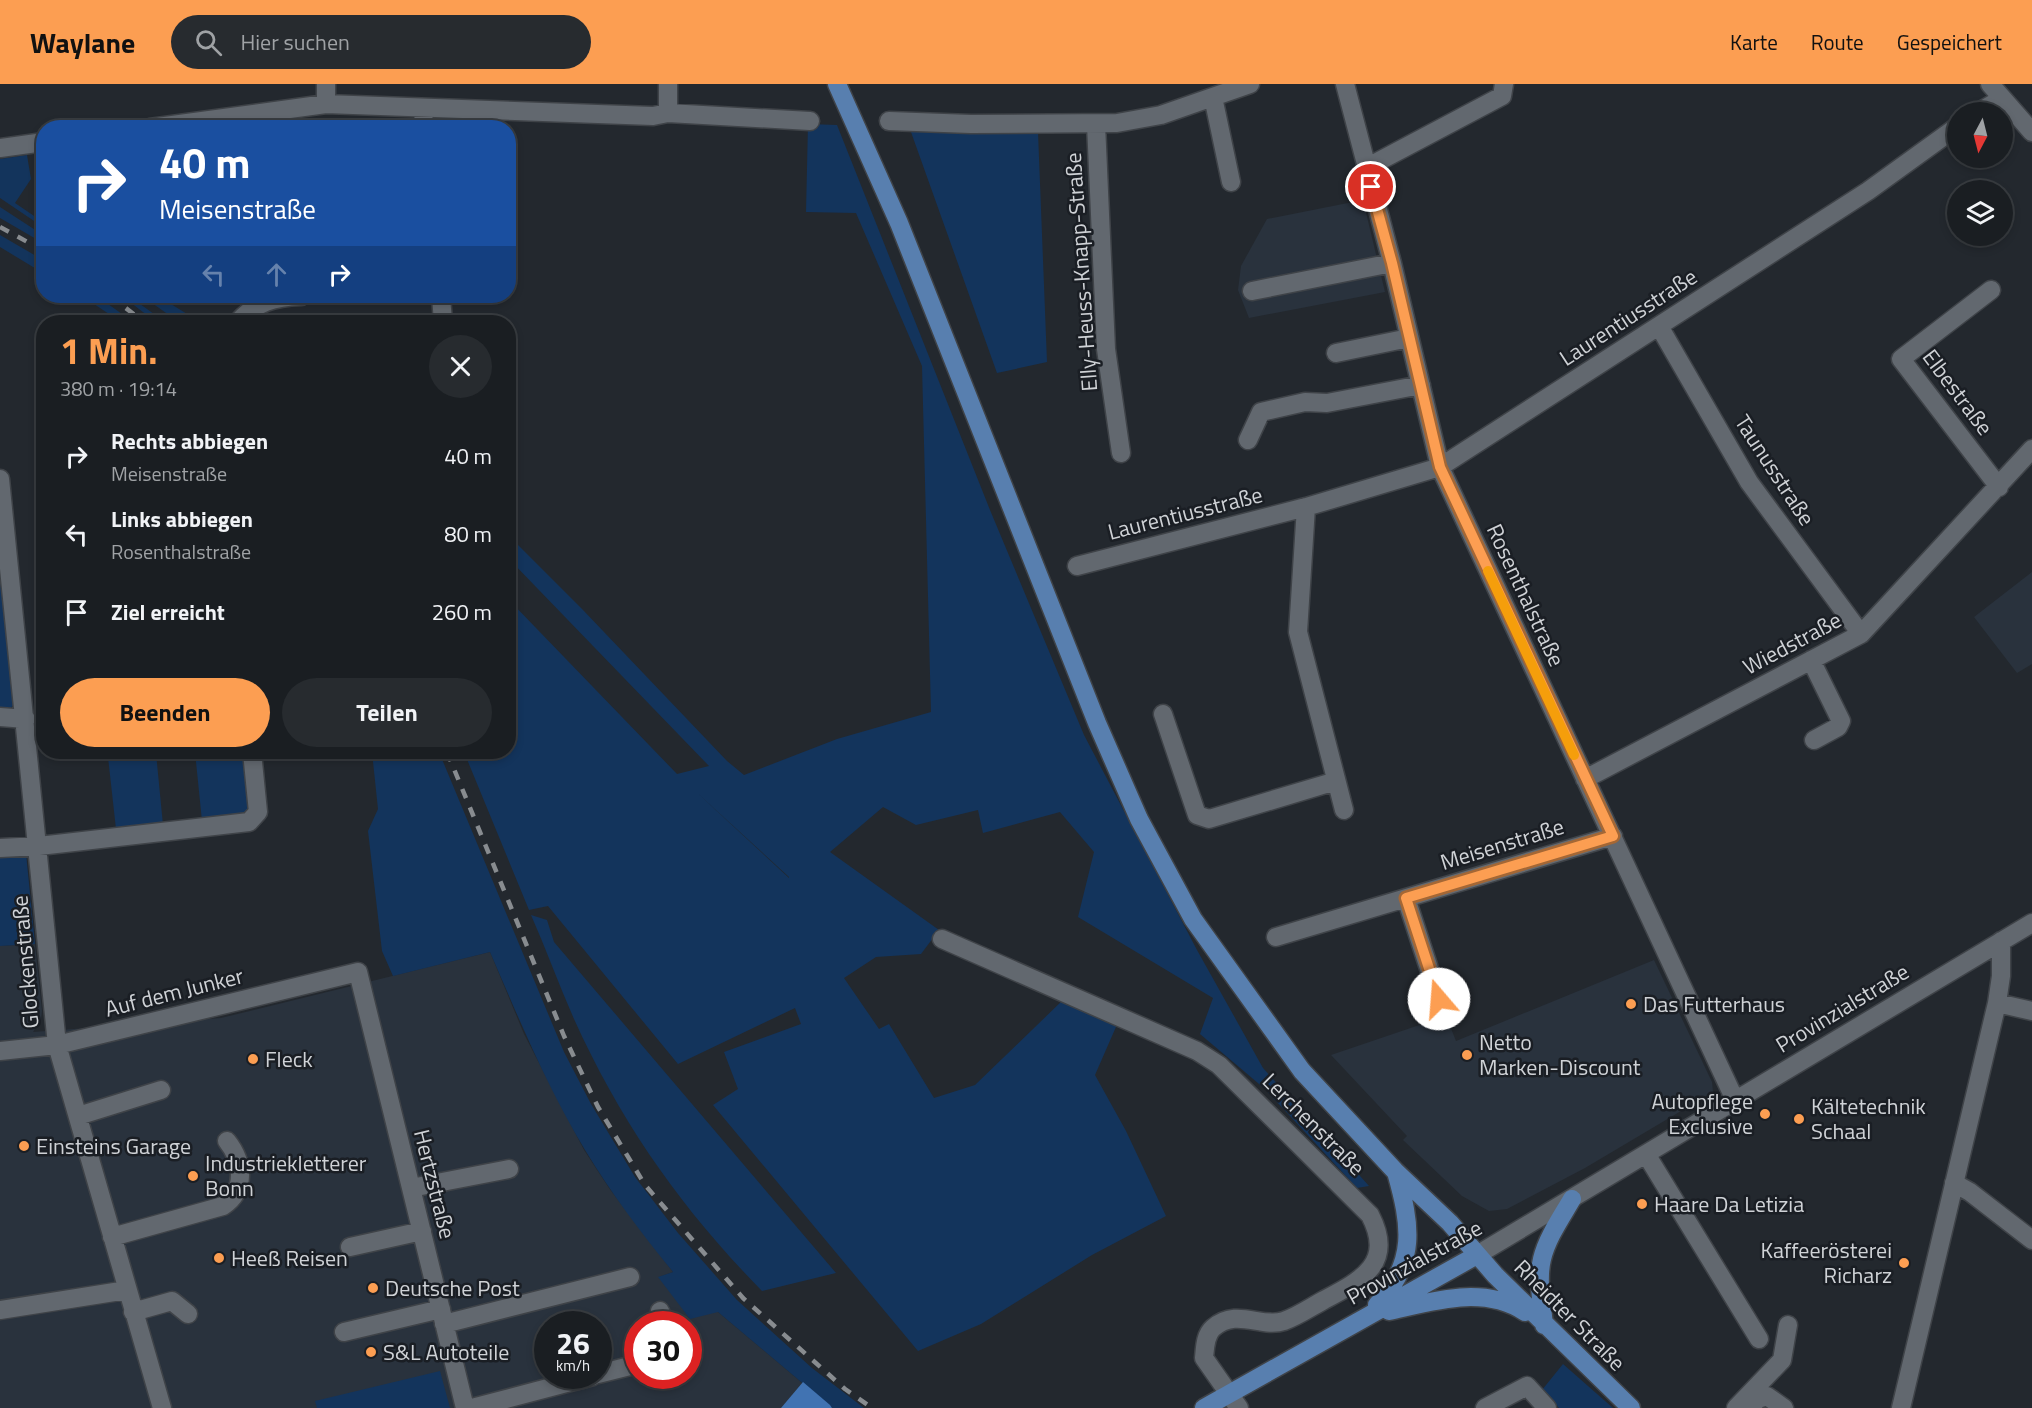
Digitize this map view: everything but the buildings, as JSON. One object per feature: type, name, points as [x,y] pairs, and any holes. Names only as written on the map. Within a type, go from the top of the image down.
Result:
[{"type":"main road","name":"Rheidter Straße","points":[[837,84],[898,223],[1097,723],[1160,860],[1218,958],[1302,1071],[1395,1171],[1450,1223],[1477,1255],[1544,1325],[1631,1408]]},
{"type":"main road","points":[[1368,1315],[1390,1291],[1402,1268],[1409,1246],[1407,1212],[1395,1171]]},
{"type":"main road","points":[[1544,1325],[1540,1293],[1542,1259],[1551,1236],[1572,1200]]},
{"type":"main road","name":"Provinzialstraße","points":[[1204,1408],[1234,1401],[1368,1315],[1477,1255]]},
{"type":"main road","points":[[1368,1315],[1474,1296],[1516,1306],[1544,1325]]},
{"type":"street","points":[[326,84],[326,104]]},
{"type":"street","points":[[668,84],[668,113]]},
{"type":"street","points":[[889,121],[971,124],[1117,123],[1161,115],[1250,84]]},
{"type":"street","name":"Rosenthalstraße","points":[[1345,84],[1392,263],[1440,467],[1735,1100]]},
{"type":"street","points":[[1366,168],[1502,96],[1504,84]]},
{"type":"street","points":[[1990,84],[2032,132]]},
{"type":"street","points":[[1213,97],[1232,182]]},
{"type":"street","points":[[1996,102],[2001,99]]},
{"type":"street","points":[[209,120],[326,104],[653,116],[668,113],[810,121]]},
{"type":"street","points":[[423,108],[424,120]]},
{"type":"street","name":"Elly-Heuss-Knapp-Straße","points":[[1096,124],[1106,349],[1122,453]]},
{"type":"street","name":"Laurentiusstraße","points":[[1077,566],[1306,507],[1440,467],[1868,191],[1947,134]]},
{"type":"street","points":[[0,148],[36,143]]},
{"type":"street","points":[[1252,291],[1392,263]]},
{"type":"street","name":"Elbestraße","points":[[1991,290],[1901,359],[1999,487]]},
{"type":"street","points":[[244,315],[262,303]]},
{"type":"street","name":"Taunusstraße","points":[[1659,326],[1749,483],[1861,634]]},
{"type":"street","points":[[1336,353],[1409,338]]},
{"type":"street","points":[[1248,440],[1260,412],[1305,402],[1327,403],[1420,385]]},
{"type":"street","name":"Wiedstraße","points":[[1585,779],[1861,634],[2032,449]]},
{"type":"street","name":"Glockenstraße","points":[[0,479],[5,565],[26,719],[57,1045],[162,1408]]},
{"type":"street","points":[[1306,507],[1298,632],[1344,810]]},
{"type":"street","points":[[1811,660],[1841,721],[1838,727],[1814,740]]},
{"type":"street","points":[[1163,714],[1197,815],[1209,819],[1336,781]]},
{"type":"street","points":[[0,717],[26,719]]},
{"type":"street","points":[[0,848],[39,846],[249,822],[258,812],[253,759]]},
{"type":"street","name":"Meisenstraße","points":[[1276,938],[1613,836]]},
{"type":"street","points":[[1406,898],[1439,999]]},
{"type":"street","name":"Provinzialstraße","points":[[1477,1255],[2032,923]]},
{"type":"street","name":"Lerchenstraße","points":[[942,939],[1197,1051],[1219,1065],[1370,1215],[1379,1240],[1377,1258],[1369,1273],[1351,1286],[1282,1322],[1237,1317],[1213,1328],[1206,1342],[1204,1358],[1234,1401]]},
{"type":"street","points":[[1901,1408],[1997,1003],[2001,976],[2001,941]]},
{"type":"street","name":"Auf dem Junker","points":[[0,1051],[57,1045],[358,972]]},
{"type":"street","name":"Hertzstraße","points":[[358,972],[465,1408]]},
{"type":"street","points":[[1997,1003],[2032,1011]]},
{"type":"street","points":[[78,1116],[161,1090]]},
{"type":"street","points":[[112,1238],[223,1206],[232,1200],[238,1191],[240,1169],[237,1154],[227,1141]]},
{"type":"street","points":[[1646,1154],[1760,1339]]},
{"type":"street","points":[[411,1188],[509,1169]]},
{"type":"street","points":[[1954,1184],[1971,1192],[2032,1240]]},
{"type":"street","points":[[351,1247],[422,1231]]},
{"type":"street","points":[[344,1332],[443,1316],[630,1277]]},
{"type":"street","points":[[0,1310],[127,1290]]},
{"type":"street","points":[[133,1312],[172,1301],[188,1314]]},
{"type":"street","points":[[1736,1408],[1782,1360],[1788,1325]]},
{"type":"street","points":[[1485,1408],[1527,1386],[1547,1408]]},
{"type":"street","points":[[472,1408],[543,1389]]},
{"type":"street","points":[[1749,1408],[1762,1396],[1771,1397],[1784,1408]]},
{"type":"shaded area","points":[[808,124],[837,125],[990,510],[1084,735],[1197,950],[1263,1068],[1369,1186],[1357,1188],[1265,1089],[1200,1034],[1213,998],[1078,917],[1094,852],[1060,812],[983,833],[978,810],[916,825],[883,807],[830,852],[939,930],[921,954],[876,957],[844,978],[879,1029],[889,1024],[934,1098],[975,1085],[1064,999],[1119,1020],[1095,1075],[1126,1131],[1166,1216],[1092,1255],[981,1324],[918,1351],[713,1105],[738,1089],[724,1052],[801,1024],[795,1008],[678,1064],[548,906],[529,910],[467,759],[516,759],[516,607],[677,774],[709,766],[516,566],[516,543],[727,761],[744,775],[837,739],[931,712],[922,366],[856,213],[806,212]],"holes":[[[694,790],[789,877],[789,878]]]},
{"type":"shaded area","points":[[911,132],[1038,132],[1047,362],[997,373]]},
{"type":"shaded area","points":[[27,155],[31,179],[15,203],[36,217],[36,222],[0,198],[0,159]]},
{"type":"shaded area","points":[[1363,200],[1385,292],[1249,318],[1238,290],[1241,266],[1267,219]]},
{"type":"shaded area","points":[[0,207],[36,230],[36,239],[0,218]]},
{"type":"shaded area","points":[[0,235],[36,256],[36,269],[0,247]]},
{"type":"shaded area","points":[[92,303],[107,303],[123,315],[110,315]]},
{"type":"shaded area","points":[[131,303],[139,303],[155,315],[147,315]]},
{"type":"shaded area","points":[[152,303],[169,303],[189,315],[169,315]]},
{"type":"shaded area","points":[[2032,572],[2032,664],[2017,673],[1974,617]]},
{"type":"shaded area","points":[[0,580],[14,704],[10,709],[0,712]]},
{"type":"shaded area","points":[[108,759],[157,759],[163,825],[116,829]]},
{"type":"shaded area","points":[[196,759],[246,759],[251,805],[245,815],[202,821]]},
{"type":"shaded area","points":[[373,759],[442,759],[564,1052],[591,1104],[635,1177],[678,1233],[737,1300],[812,1368],[864,1408],[832,1408],[718,1312],[702,1316],[702,1311],[684,1311],[658,1277],[673,1272],[638,1228],[595,1166],[558,1102],[490,952],[393,976],[382,951],[368,831],[378,809]]},
{"type":"shaded area","points":[[26,853],[35,944],[0,946],[0,854]]},
{"type":"shaded area","points":[[531,915],[547,920],[554,942],[836,1273],[762,1291],[706,1229],[656,1164],[612,1095],[574,1019]]},
{"type":"shaded area","points":[[35,944],[42,1011],[41,1019],[33,1032],[221,1018],[490,952],[524,1034],[584,1150],[609,1188],[673,1272],[659,1277],[718,1312],[832,1408],[0,1408],[0,946]]},
{"type":"shaded area","points":[[1654,960],[1712,1082],[1713,1092],[1585,1168],[1507,1209],[1489,1211],[1462,1196],[1403,1140],[1407,1136],[1331,1055],[1446,1016],[1456,1041]]},
{"type":"shaded area","points":[[1563,1364],[1613,1408],[1559,1408],[1542,1390]]},
{"type":"shaded area","points":[[440,1371],[450,1408],[317,1408],[315,1401]]},
{"type":"shaded area","points":[[803,1382],[830,1405],[832,1408],[781,1408]]},
{"type":"railway","points":[[0,227],[36,247]]},
{"type":"railway","points":[[119,303],[135,315]]},
{"type":"railway","points":[[450,759],[564,1036],[598,1107],[645,1185],[743,1298],[845,1389],[872,1408]]},
{"type":"slow traffic","points":[[1488,571],[1574,755]]},
{"type":"place","name":"Das Futterhaus","points":[[1631,1004]]},
{"type":"place","name":"Netto Marken-Discount","points":[[1467,1055]]},
{"type":"place","name":"Fleck","points":[[253,1059]]},
{"type":"place","name":"Autopflege Exclusive","points":[[1765,1114]]},
{"type":"place","name":"Kältetechnik Schaal","points":[[1799,1119]]},
{"type":"place","name":"Einsteins Garage","points":[[24,1146]]},
{"type":"place","name":"Industriekletterer Bonn","points":[[193,1176]]},
{"type":"place","name":"Haare Da Letizia","points":[[1642,1204]]},
{"type":"place","name":"Heeß Reisen","points":[[219,1258]]},
{"type":"place","name":"Kaffeerösterei Richarz","points":[[1904,1263]]},
{"type":"place","name":"Deutsche Post","points":[[373,1288]]},
{"type":"place","name":"S&L Autoteile","points":[[371,1352]]},
{"type":"route","points":[[1371,187],[1392,263],[1440,467],[1613,836],[1406,898],[1439,999]]}]
